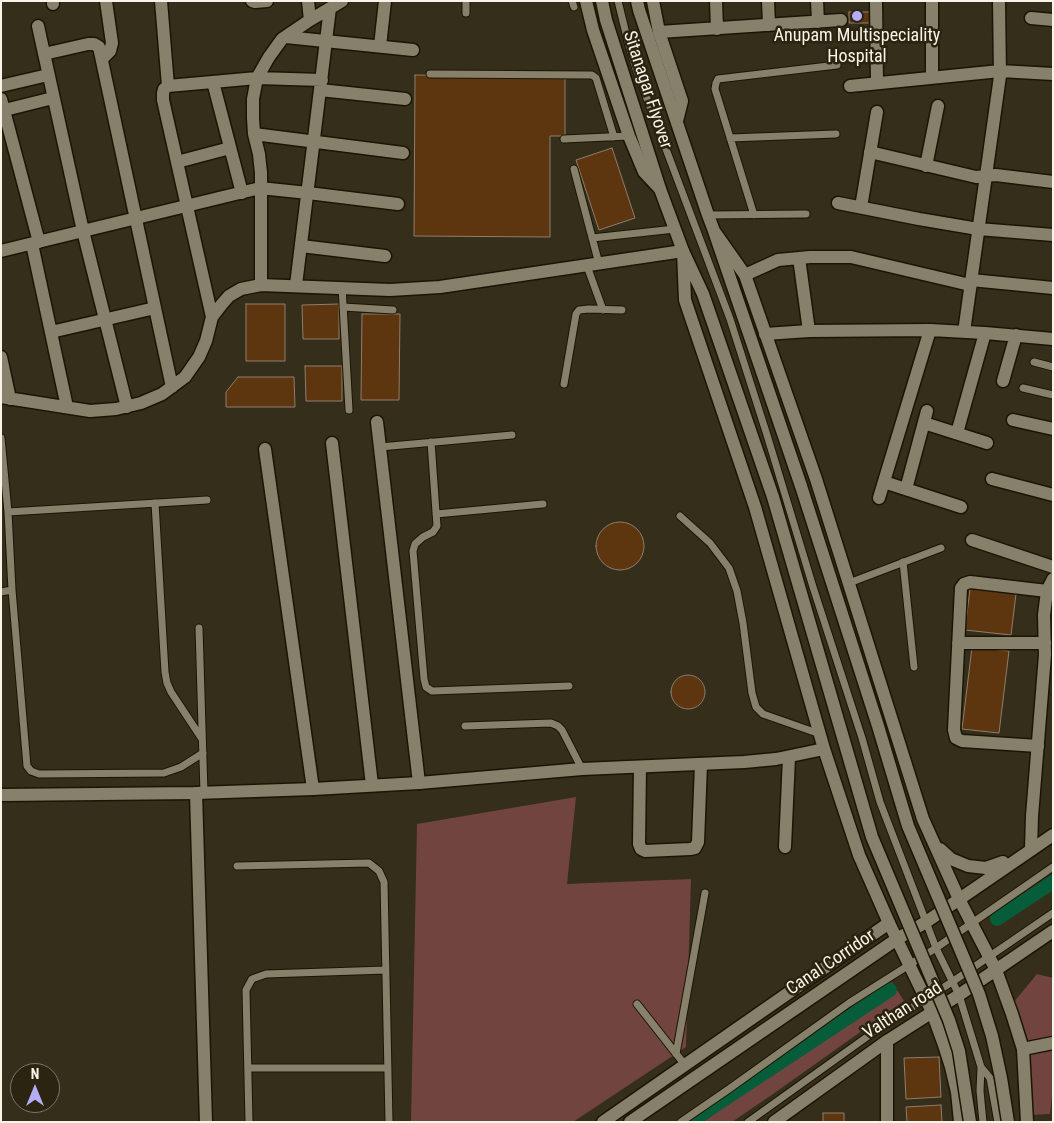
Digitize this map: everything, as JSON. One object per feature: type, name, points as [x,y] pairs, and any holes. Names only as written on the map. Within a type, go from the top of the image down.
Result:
[{"type":"street","points":[[102,60],[110,51],[112,43],[106,1]]},
{"type":"street","points":[[161,1],[168,86]]},
{"type":"street","points":[[252,1],[267,1]]},
{"type":"street","points":[[308,1],[310,20]]},
{"type":"street","points":[[261,285],[261,173],[254,134],[253,99],[257,78],[268,57],[282,39],[342,1]]},
{"type":"street","points":[[380,46],[385,1]]},
{"type":"street","name":"Sitanagar Flyover","points":[[602,1],[606,20],[660,189],[683,251]]},
{"type":"street","name":"Sitanagar Flyover","points":[[637,1],[714,231]]},
{"type":"street","points":[[653,1],[659,32],[682,101],[677,121]]},
{"type":"street","points":[[716,1],[717,29]]},
{"type":"street","points":[[768,1],[769,25]]},
{"type":"street","points":[[817,1],[818,22]]},
{"type":"street","points":[[876,1],[877,83]]},
{"type":"street","points":[[932,1],[932,77]]},
{"type":"street","points":[[964,332],[1000,70],[999,1]]},
{"type":"street","points":[[580,4],[593,30],[629,136],[644,172],[660,189]]},
{"type":"street","points":[[296,285],[330,8]]},
{"type":"street","points":[[1031,18],[1053,20]]},
{"type":"street","points":[[659,32],[842,20]]},
{"type":"street","points":[[38,26],[83,231],[127,406]]},
{"type":"street","points":[[286,37],[413,50]]},
{"type":"street","points":[[44,54],[88,44],[94,44],[99,47],[172,387]]},
{"type":"street","points":[[850,86],[1000,70],[1053,74]]},
{"type":"street","points":[[1,86],[48,75]]},
{"type":"street","points":[[212,317],[163,100],[164,89],[168,86],[257,78],[321,85],[405,99]]},
{"type":"street","points":[[213,82],[242,193]]},
{"type":"street","points":[[53,98],[2,106],[6,135],[36,243],[51,332],[67,407]]},
{"type":"street","points":[[926,166],[938,106]]},
{"type":"street","points":[[861,207],[877,112]]},
{"type":"street","points":[[254,134],[403,153]]},
{"type":"street","points":[[177,162],[230,148]]},
{"type":"street","points":[[870,152],[976,177],[996,175],[1053,182]]},
{"type":"street","points":[[1,251],[260,188],[398,204]]},
{"type":"street","points":[[838,203],[978,230],[1053,235]]},
{"type":"street","points":[[714,231],[745,276],[816,479],[923,819],[959,898],[996,970],[1012,1014],[1022,1049],[1027,1122]]},
{"type":"street","points":[[714,231],[801,486],[908,826],[979,994],[1002,1078],[1008,1122]]},
{"type":"street","points":[[301,246],[385,256]]},
{"type":"street","points":[[1,357],[6,398],[90,411],[116,409],[141,403],[162,394],[185,376],[199,357],[206,341],[212,317],[229,296],[241,289],[261,285],[390,290],[440,287],[683,251]]},
{"type":"street","points":[[683,251],[703,294],[773,498],[872,837],[949,1020],[959,1051],[970,1122]]},
{"type":"street","points":[[683,251],[685,300],[755,507],[824,750],[859,855],[932,1012],[951,1067],[960,1122]]},
{"type":"street","points":[[745,276],[778,260],[810,257],[851,257],[971,283],[1053,288]]},
{"type":"street","points":[[798,258],[809,331]]},
{"type":"street","points":[[51,332],[155,308]]},
{"type":"street","points":[[765,334],[809,331],[930,330],[1016,336],[1052,336]]},
{"type":"street","points":[[879,498],[930,330]]},
{"type":"street","points":[[957,433],[986,333]]},
{"type":"street","points":[[1003,381],[1016,336]]},
{"type":"street","points":[[906,490],[925,417],[957,433],[987,443]]},
{"type":"street","points":[[1013,420],[1053,429]]},
{"type":"street","points":[[377,422],[419,783]]},
{"type":"street","points":[[332,443],[372,785]]},
{"type":"street","points":[[266,449],[313,789]]},
{"type":"street","points":[[992,479],[1053,495]]},
{"type":"street","points":[[884,482],[961,507]]},
{"type":"street","points":[[972,540],[1053,567]]},
{"type":"street","points":[[935,844],[951,859],[968,866],[986,868],[1031,849],[1045,649],[1044,615],[1048,591],[1053,579]]},
{"type":"street","points":[[1038,746],[962,741],[956,738],[954,730],[961,588],[964,584],[970,582],[1048,591]]},
{"type":"street","points":[[1045,649],[1053,630]]},
{"type":"street","points":[[958,643],[1045,649]]},
{"type":"street","points":[[1,795],[200,793],[313,789],[419,783],[582,769],[744,762],[789,757],[824,750]]},
{"type":"street","points":[[785,847],[789,757]]},
{"type":"street","points":[[640,766],[639,844],[641,849],[645,851],[690,850],[695,848],[698,842],[701,764]]},
{"type":"street","points":[[200,793],[206,1122]]},
{"type":"street","name":"Canal Corridor","points":[[630,1122],[897,939],[926,922],[1053,835]]},
{"type":"street","points":[[602,1122],[889,923]]},
{"type":"street","name":"Valthan road","points":[[774,1122],[887,1041],[959,996],[1053,931]]},
{"type":"street","points":[[887,1041],[887,1122]]},
{"type":"street","points":[[1022,1049],[1053,1043]]},
{"type":"lane","points":[[466,1],[466,14]]},
{"type":"lane","points":[[618,1],[637,72],[733,328],[862,738],[880,802],[936,948],[959,996],[981,1066],[990,1078],[998,1122]]},
{"type":"lane","points":[[754,215],[715,89],[718,79],[837,65]]},
{"type":"lane","points":[[430,74],[592,75],[596,78],[614,137]]},
{"type":"lane","points":[[730,138],[836,134]]},
{"type":"lane","points":[[564,139],[629,136]]},
{"type":"lane","points":[[574,169],[592,238],[593,265],[603,310]]},
{"type":"lane","points":[[708,215],[806,214]]},
{"type":"lane","points":[[592,238],[675,229]]},
{"type":"lane","points":[[342,287],[349,410]]},
{"type":"lane","points":[[343,307],[393,310]]},
{"type":"lane","points":[[564,384],[576,314],[579,310],[622,310]]},
{"type":"lane","points":[[1034,362],[1053,367]]},
{"type":"lane","points":[[1022,388],[1053,395]]},
{"type":"lane","points":[[380,447],[512,436]]},
{"type":"lane","points":[[1,438],[8,512],[5,527],[10,560],[26,759],[31,771],[40,774],[164,773],[172,771],[203,753]]},
{"type":"lane","points":[[431,442],[437,526],[415,544],[413,551],[426,687],[432,690],[570,686]]},
{"type":"lane","points":[[8,512],[207,500]]},
{"type":"lane","points":[[156,503],[167,683],[202,739]]},
{"type":"lane","points":[[436,514],[543,504]]},
{"type":"lane","points":[[680,516],[710,543],[729,568],[737,591],[752,693],[756,707],[763,714],[820,734]]},
{"type":"lane","points":[[849,583],[941,548]]},
{"type":"lane","points":[[1,560],[10,560]]},
{"type":"lane","points":[[904,562],[914,667]]},
{"type":"lane","points":[[1,592],[12,590]]},
{"type":"lane","points":[[200,628],[203,753],[200,793]]},
{"type":"lane","points":[[465,726],[552,723],[562,730],[582,769]]},
{"type":"lane","points":[[237,866],[369,863],[379,871],[384,882],[390,1122]]},
{"type":"lane","points":[[681,1122],[849,1003],[936,948],[1053,868]]},
{"type":"lane","points":[[676,1054],[705,893]]},
{"type":"lane","points":[[748,1122],[878,1028],[952,982],[1053,913]]},
{"type":"lane","points":[[249,1122],[246,990],[252,979],[266,974],[386,970]]},
{"type":"lane","points":[[636,1004],[685,1065]]},
{"type":"lane","points":[[981,1066],[980,1091],[983,1122]]},
{"type":"lane","points":[[248,1068],[388,1068]]},
{"type":"shaded area","points":[[576,797],[567,884],[691,879],[686,1047],[573,1122],[411,1122],[417,824]]},
{"type":"shaded area","points":[[1037,974],[1053,978],[1053,1086],[1050,1114],[1030,1115],[1027,1039],[1013,1003]]},
{"type":"shaded area","points":[[892,982],[904,1001],[732,1122],[703,1122],[821,1039]]},
{"type":"building","points":[[849,12],[871,12],[871,23],[849,23]]},
{"type":"building","points":[[415,75],[565,77],[565,136],[550,136],[550,237],[414,236]]},
{"type":"building","points":[[612,148],[635,218],[599,230],[576,160]]},
{"type":"building","points":[[246,304],[285,304],[285,361],[246,361]]},
{"type":"building","points":[[339,304],[339,339],[303,339],[302,305]]},
{"type":"building","points":[[362,314],[400,314],[399,400],[361,400]]},
{"type":"building","points":[[305,366],[342,366],[342,401],[306,401]]},
{"type":"building","points":[[238,377],[294,377],[295,407],[226,407],[226,392]]},
{"type":"building","points":[[620,522],[629,524],[637,529],[642,537],[644,546],[642,555],[637,563],[629,568],[620,570],[611,568],[603,563],[598,555],[596,546],[598,537],[603,529],[611,524]]},
{"type":"building","points":[[970,589],[1016,594],[1011,635],[965,630]]},
{"type":"building","points":[[972,647],[1009,651],[999,733],[962,729]]},
{"type":"building","points":[[688,675],[700,680],[705,692],[700,704],[688,709],[676,704],[671,692],[676,680]]},
{"type":"building","points":[[939,1057],[941,1097],[906,1099],[904,1058]]},
{"type":"building","points":[[941,1105],[942,1122],[907,1122],[906,1107]]},
{"type":"building","points":[[823,1113],[844,1113],[844,1122],[823,1122]]},
{"type":"waterway","points":[[997,919],[1053,882]]},
{"type":"waterway","points":[[690,1122],[890,990]]},
{"type":"place","name":"Anupam Multispeciality Hospital","points":[[857,16]]}]
